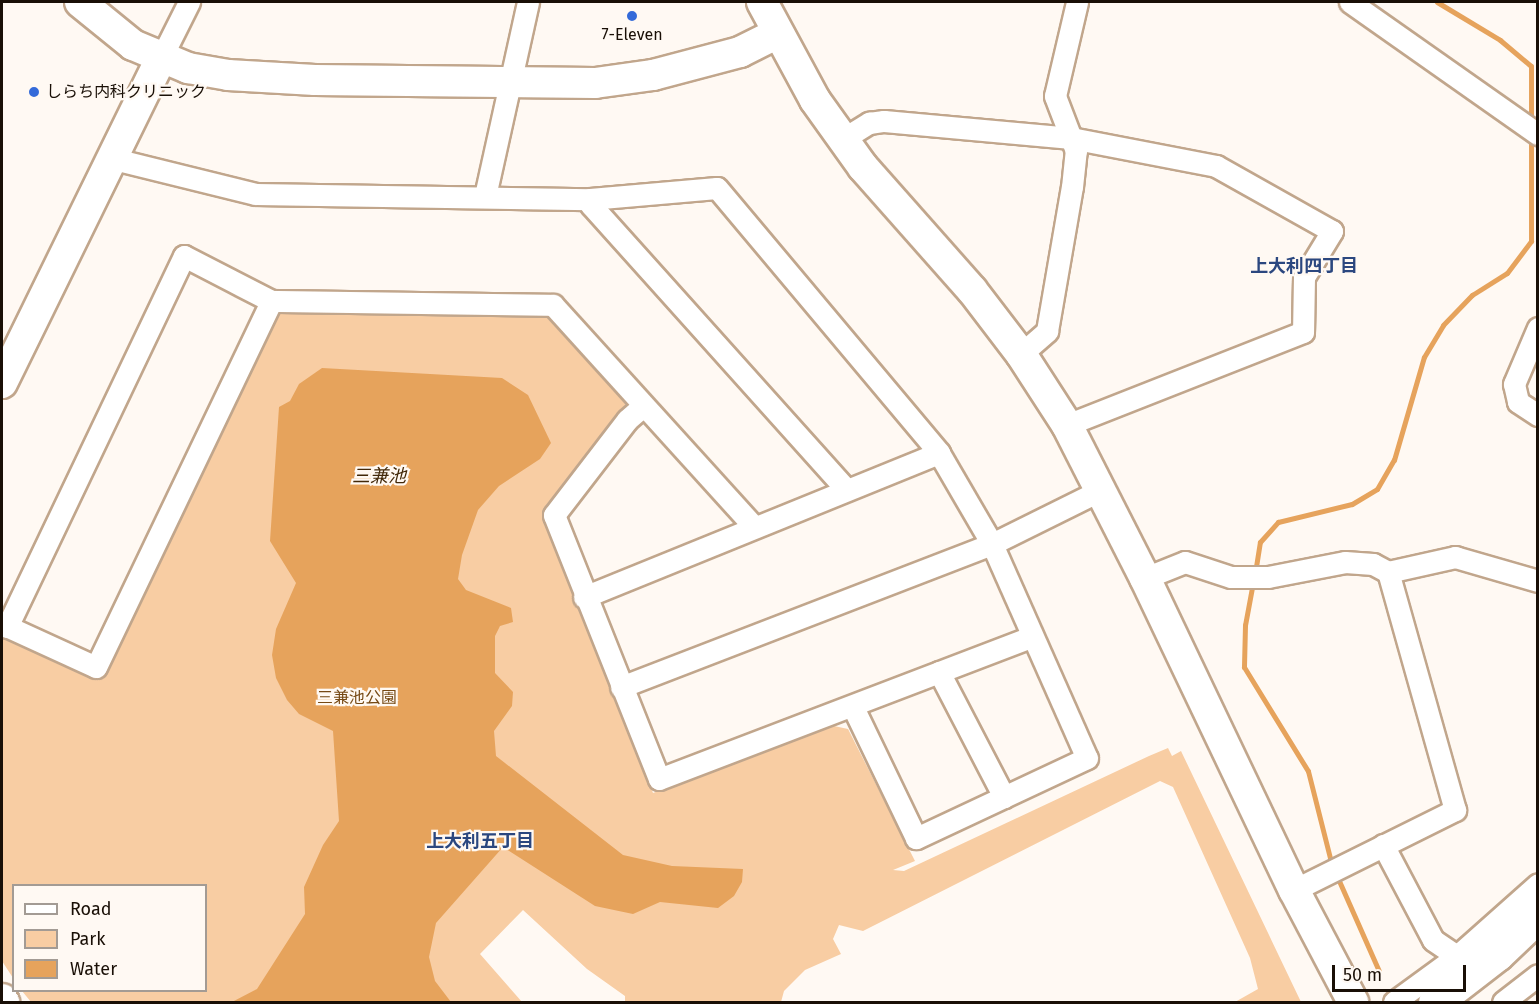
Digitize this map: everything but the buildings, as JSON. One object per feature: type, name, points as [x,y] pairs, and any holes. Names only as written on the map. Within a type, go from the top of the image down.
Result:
[{"type":"main road","points":[[1435,1002],[1497,954],[1538,915]]},
{"type":"main road","points":[[1471,1002],[1538,947]]},
{"type":"street","points":[[80,2],[133,45],[161,58],[228,75],[510,84],[595,83],[653,75],[740,52],[777,34]]},
{"type":"street","points":[[2,383],[110,158],[189,2]]},
{"type":"street","points":[[485,196],[528,2]]},
{"type":"street","points":[[762,2],[814,100],[843,139],[972,290],[1021,354],[1067,425],[1145,578],[1294,890],[1353,1002]]},
{"type":"street","points":[[1021,354],[1047,331],[1072,187],[1076,152],[1055,96],[1077,2]]},
{"type":"street","points":[[1350,2],[1538,134]]},
{"type":"street","points":[[843,139],[869,123],[884,121],[1071,138],[1216,166],[1332,231],[1304,277],[1303,332],[1067,425]]},
{"type":"street","points":[[110,158],[183,179],[255,194],[485,196],[591,200],[717,188],[939,453],[992,544],[1031,637],[1087,758],[915,838],[853,707]]},
{"type":"street","points":[[591,200],[591,205],[846,489]]},
{"type":"street","points":[[271,301],[96,667],[4,625],[184,256],[271,301],[553,304],[754,527]]},
{"type":"street","points":[[1538,328],[1514,384],[1518,402],[1538,415]]},
{"type":"street","points":[[643,406],[627,420],[554,515],[659,780],[1031,637]]},
{"type":"street","points":[[585,597],[939,453]]},
{"type":"street","points":[[621,687],[992,544],[1101,490]]},
{"type":"street","points":[[1145,578],[1185,562],[1231,577],[1268,577],[1345,562],[1373,564],[1388,572],[1455,557],[1538,581]]},
{"type":"street","points":[[1294,890],[1455,810],[1388,572]]},
{"type":"street","points":[[939,672],[1004,798]]},
{"type":"street","points":[[1383,845],[1433,940],[1457,956]]},
{"type":"street","points":[[1394,1002],[1457,956],[1538,884]]},
{"type":"street","points":[[1503,1002],[1538,975]]},
{"type":"green space","name":"三兼池公園","points":[[275,313],[552,315],[625,397],[625,412],[545,514],[653,793],[834,726],[848,729],[915,861],[893,870],[904,871],[1149,756],[1168,748],[1172,756],[1181,751],[1301,1002],[1235,1002],[1258,989],[1250,958],[1173,787],[1160,781],[863,931],[839,925],[833,939],[841,954],[805,970],[784,991],[781,1002],[625,1002],[625,996],[587,969],[523,910],[480,954],[522,1002],[31,1002],[23,992],[207,992],[207,884],[12,884],[12,976],[2,961],[2,632],[98,677]]},
{"type":"water","name":"三兼池","points":[[322,368],[502,378],[528,395],[551,443],[540,459],[499,486],[478,510],[462,555],[458,579],[466,590],[511,608],[513,622],[500,626],[495,636],[495,673],[513,692],[512,706],[494,731],[496,756],[623,855],[672,866],[743,869],[742,882],[734,896],[718,908],[660,902],[633,914],[595,906],[503,847],[436,923],[429,957],[435,981],[451,1002],[232,1002],[257,989],[305,914],[304,887],[323,845],[339,821],[333,731],[299,714],[287,700],[276,678],[272,655],[276,629],[296,583],[270,541],[279,407],[290,401],[299,384]]},
{"type":"waterway","points":[[1437,2],[1500,40],[1531,66],[1531,121]]},
{"type":"waterway","points":[[1255,573],[1260,542],[1278,522],[1352,504],[1377,489],[1394,460],[1424,357],[1443,325],[1472,295],[1507,273],[1531,241],[1531,136]]},
{"type":"waterway","points":[[1253,582],[1245,625],[1244,667],[1308,771],[1332,866]]},
{"type":"waterway","points":[[1336,874],[1379,971]]},
{"type":"place","name":"7-Eleven","points":[[632,16]]},
{"type":"place","name":"しらち内科クリニック","points":[[34,92]]},
{"type":"district","name":"上大利四丁目","points":[[1304,266]]},
{"type":"district","name":"上大利五丁目","points":[[480,841]]}]
